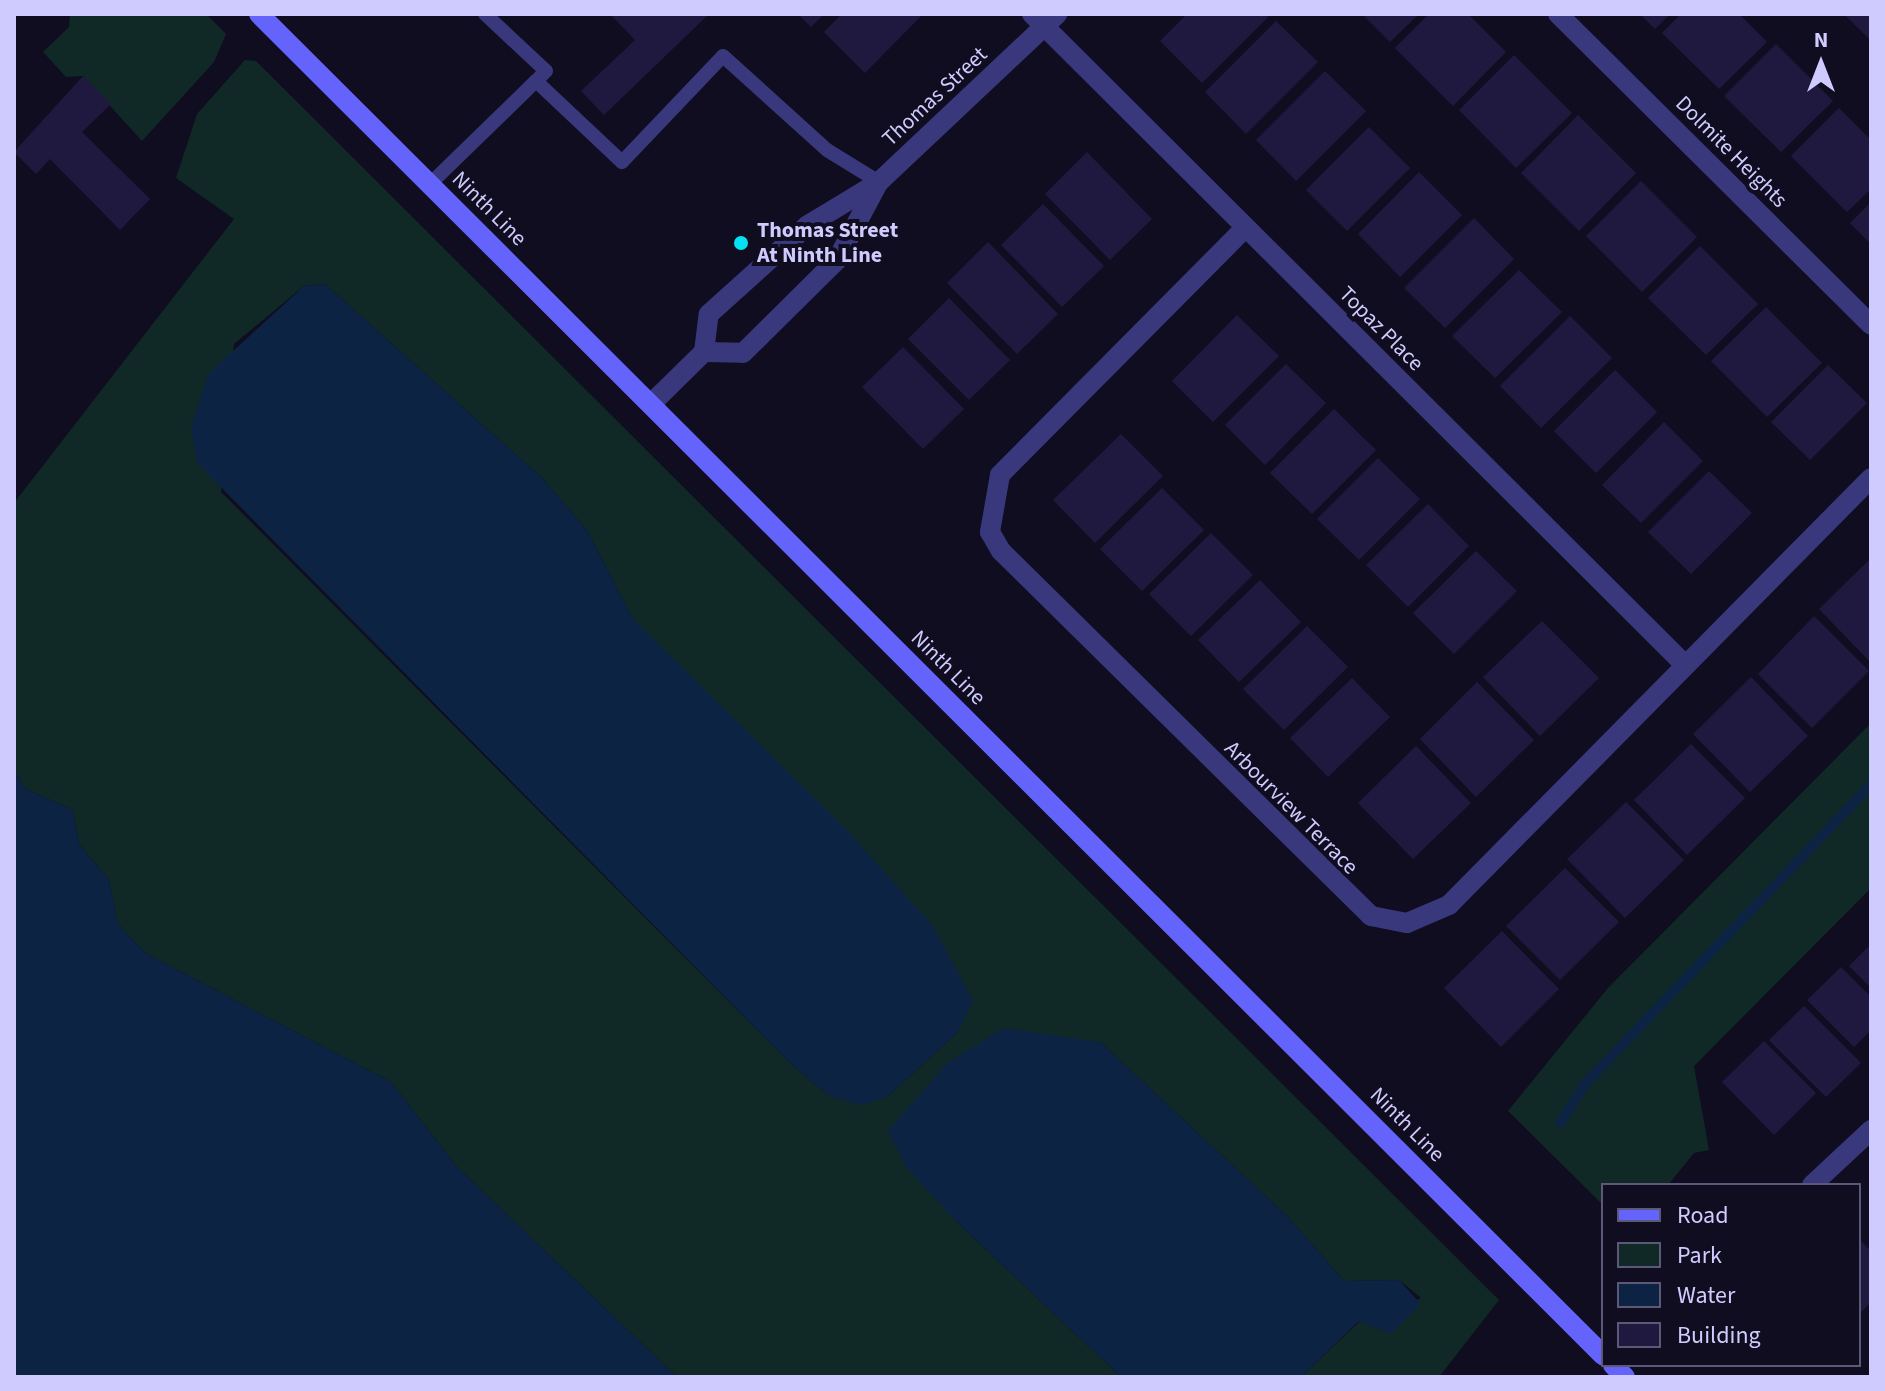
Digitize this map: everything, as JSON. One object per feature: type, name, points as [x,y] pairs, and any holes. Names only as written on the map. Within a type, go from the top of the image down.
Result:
[{"type":"main road","name":"Ninth Line","points":[[259,14],[1601,1353]]},
{"type":"street","name":"Dolmite Heights","points":[[1558,14],[1871,325]]},
{"type":"street","name":"Thomas Street","points":[[879,182],[837,260],[743,353],[704,352],[709,314],[808,225],[879,182],[1045,18]]},
{"type":"street","name":"Topaz Place","points":[[1045,18],[1245,228],[1685,665]]},
{"type":"street","name":"Arbourview Terrace","points":[[1245,228],[1000,475],[990,532],[1001,551],[1354,905],[1407,923],[1449,905],[1871,478]]},
{"type":"street","points":[[651,404],[704,352]]},
{"type":"street","points":[[1814,1183],[1871,1130]]},
{"type":"lane","points":[[430,184],[546,71],[485,14]]},
{"type":"lane","points":[[536,81],[622,162],[723,56],[827,150],[879,182]]},
{"type":"green space","points":[[70,14],[206,14],[226,34],[214,62],[142,141],[83,76],[66,77],[43,52],[69,27]]},
{"type":"green space","points":[[245,60],[256,61],[1499,1300],[1439,1377],[1301,1377],[1360,1321],[1421,1298],[1399,1280],[1344,1281],[1287,1216],[1100,1042],[956,1221],[1121,1377],[677,1377],[457,1167],[391,1082],[145,953],[118,924],[109,880],[79,844],[73,810],[26,789],[14,771],[14,503],[234,219],[176,178],[197,114]],"holes":[[[325,284],[542,478],[588,532],[632,618],[957,1033],[887,1097],[829,1096],[790,1063],[221,492],[234,344],[304,286]]]},
{"type":"green space","points":[[1871,723],[1871,888],[1694,1066],[1709,1150],[1694,1153],[1670,1183],[1601,1183],[1601,1203],[1508,1111],[1608,988]]},
{"type":"water","points":[[325,284],[542,478],[588,532],[632,618],[842,825],[933,926],[973,1001],[957,1033],[887,1097],[862,1105],[829,1096],[790,1063],[197,463],[191,428],[208,374],[304,286]]},
{"type":"water","points":[[14,771],[26,789],[73,810],[79,844],[109,880],[118,924],[145,953],[391,1082],[457,1167],[677,1377],[14,1377]]},
{"type":"water","points":[[1004,1028],[1100,1042],[1287,1216],[1344,1281],[1399,1280],[1421,1304],[1391,1334],[1359,1321],[1301,1377],[1121,1377],[956,1221],[906,1167],[888,1131],[947,1063]]},
{"type":"building","points":[[610,14],[709,14],[604,115],[581,91],[635,40]]},
{"type":"building","points":[[798,14],[824,14],[811,27]]},
{"type":"building","points":[[842,14],[923,14],[865,73],[824,32]]},
{"type":"building","points":[[1187,14],[1265,14],[1268,17],[1202,83],[1160,41]]},
{"type":"building","points":[[1362,14],[1419,14],[1390,42]]},
{"type":"building","points":[[1429,14],[1468,14],[1506,52],[1453,106],[1395,48]]},
{"type":"building","points":[[1640,14],[1670,14],[1655,29]]},
{"type":"building","points":[[1681,14],[1739,14],[1767,42],[1719,89],[1662,33]]},
{"type":"building","points":[[1844,14],[1871,14],[1871,41]]},
{"type":"building","points":[[1276,21],[1318,62],[1246,134],[1205,92]]},
{"type":"building","points":[[1776,44],[1833,101],[1781,152],[1724,96]]},
{"type":"building","points":[[1514,55],[1572,113],[1516,168],[1459,110]]},
{"type":"building","points":[[1325,71],[1366,111],[1296,181],[1256,140]]},
{"type":"building","points":[[83,76],[111,104],[82,132],[150,199],[120,230],[50,159],[36,174],[14,152]]},
{"type":"building","points":[[1839,108],[1871,140],[1871,189],[1847,212],[1791,156]]},
{"type":"building","points":[[1578,115],[1636,173],[1579,231],[1521,173]]},
{"type":"building","points":[[1369,127],[1410,168],[1347,231],[1306,190]]},
{"type":"building","points":[[1087,152],[1152,219],[1110,260],[1045,194]]},
{"type":"building","points":[[1419,172],[1462,215],[1400,277],[1358,234]]},
{"type":"building","points":[[1641,181],[1697,237],[1642,292],[1586,236]]},
{"type":"building","points":[[1871,202],[1871,244],[1850,223]]},
{"type":"building","points":[[1043,204],[1104,266],[1062,307],[1001,245]]},
{"type":"building","points":[[1474,218],[1514,259],[1445,328],[1404,288]]},
{"type":"building","points":[[988,242],[1058,314],[1017,354],[947,283]]},
{"type":"building","points":[[1700,246],[1758,304],[1706,355],[1648,298]]},
{"type":"building","points":[[1519,270],[1562,312],[1495,378],[1452,336]]},
{"type":"building","points":[[949,298],[1010,360],[969,400],[908,339]]},
{"type":"building","points":[[1766,307],[1822,363],[1767,417],[1711,361]]},
{"type":"building","points":[[1237,315],[1279,356],[1213,422],[1172,381]]},
{"type":"building","points":[[1570,316],[1612,358],[1541,428],[1500,386]]},
{"type":"building","points":[[903,347],[964,409],[923,449],[862,387]]},
{"type":"building","points":[[1286,364],[1326,403],[1265,465],[1225,425]]},
{"type":"building","points":[[1828,365],[1867,403],[1810,460],[1771,422]]},
{"type":"building","points":[[1615,370],[1657,412],[1596,473],[1554,431]]},
{"type":"building","points":[[1334,409],[1376,450],[1312,514],[1270,473]]},
{"type":"building","points":[[1664,422],[1703,461],[1641,523],[1602,485]]},
{"type":"building","points":[[1121,434],[1163,476],[1095,543],[1053,500]]},
{"type":"building","points":[[1378,458],[1420,499],[1359,560],[1317,519]]},
{"type":"building","points":[[1709,471],[1752,513],[1691,574],[1648,532]]},
{"type":"building","points":[[1162,488],[1204,530],[1142,591],[1100,549]]},
{"type":"building","points":[[1428,504],[1469,546],[1408,607],[1366,565]]},
{"type":"building","points":[[1211,533],[1253,575],[1191,636],[1149,594]]},
{"type":"building","points":[[1476,551],[1517,591],[1454,654],[1413,613]]},
{"type":"building","points":[[1871,558],[1871,663],[1819,609]]},
{"type":"building","points":[[1260,580],[1301,622],[1239,682],[1198,640]]},
{"type":"building","points":[[1814,616],[1869,671],[1812,728],[1758,674]]},
{"type":"building","points":[[1542,621],[1599,678],[1540,736],[1483,677]]},
{"type":"building","points":[[1307,626],[1348,667],[1284,730],[1243,689]]},
{"type":"building","points":[[1751,677],[1808,736],[1750,792],[1693,734]]},
{"type":"building","points":[[1352,678],[1390,717],[1328,777],[1290,738]]},
{"type":"building","points":[[1477,682],[1534,740],[1476,797],[1420,739]]},
{"type":"building","points":[[1691,744],[1745,798],[1687,855],[1634,800]]},
{"type":"building","points":[[1416,746],[1471,803],[1413,859],[1358,803]]},
{"type":"building","points":[[1626,802],[1684,860],[1625,918],[1567,859]]},
{"type":"building","points":[[1565,868],[1619,922],[1560,980],[1506,926]]},
{"type":"building","points":[[1502,931],[1559,989],[1501,1047],[1444,988]]},
{"type":"building","points":[[1871,944],[1871,988],[1849,966]]},
{"type":"building","points":[[1841,967],[1871,997],[1871,1030],[1854,1047],[1807,1000]]},
{"type":"building","points":[[1804,1006],[1861,1063],[1826,1097],[1769,1040]]},
{"type":"building","points":[[1764,1041],[1816,1093],[1774,1135],[1722,1082]]},
{"type":"building","points":[[1861,1241],[1871,1251],[1871,1302],[1861,1312]]},
{"type":"waterway","points":[[1560,1123],[1586,1083],[1871,785]]},
{"type":"place","name":"Thomas Street At Ninth Line","points":[[741,243]]}]
